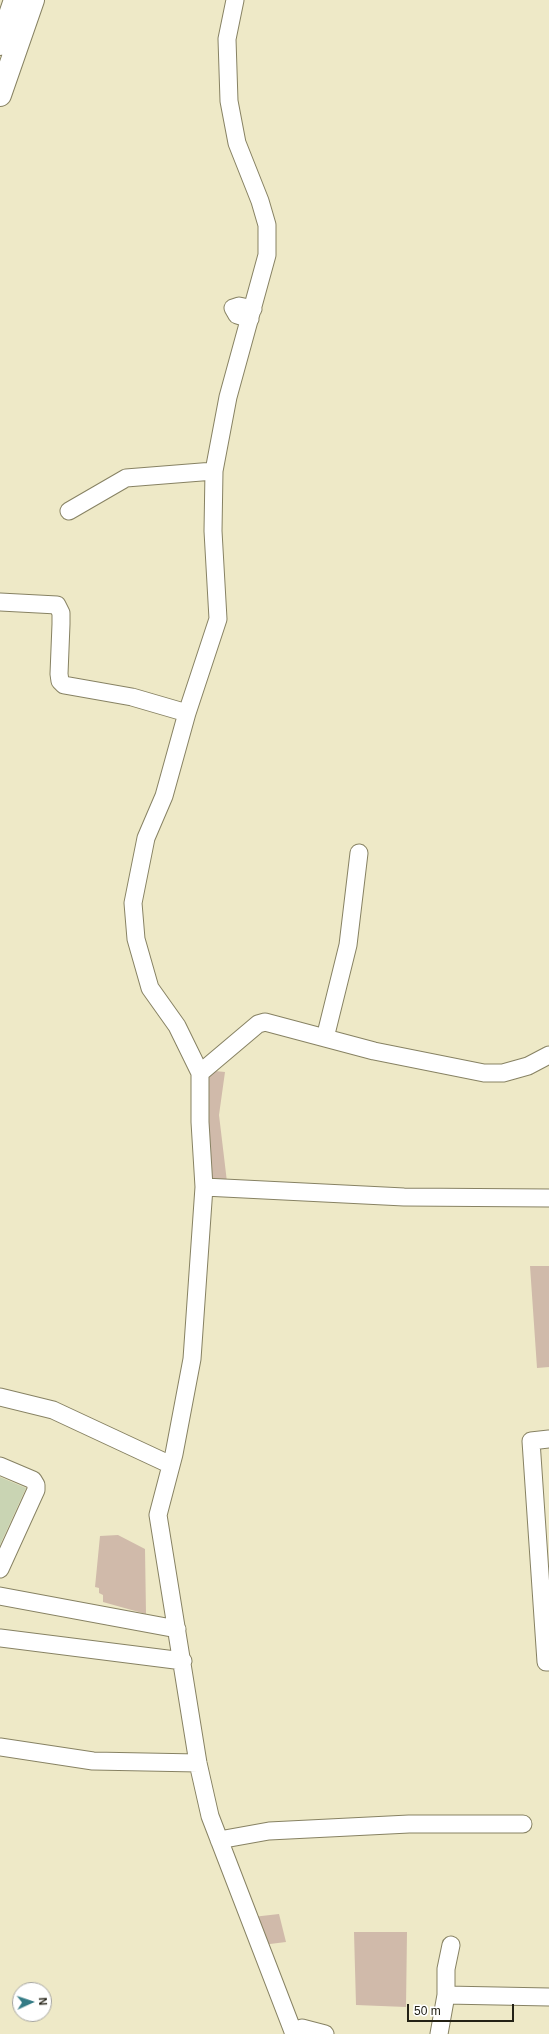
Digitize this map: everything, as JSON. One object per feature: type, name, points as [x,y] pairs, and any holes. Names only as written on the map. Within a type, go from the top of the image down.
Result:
[{"type":"highway","points":[[0,44],[15,0]]},
{"type":"highway","points":[[0,95],[33,0]]},
{"type":"street","points":[[235,0],[227,39],[229,101],[237,143],[260,201],[267,224],[267,255],[228,397],[214,471],[213,531],[218,619],[187,713],[164,796],[146,838],[134,903],[136,939],[150,988],[177,1026],[200,1073],[200,1122],[204,1187],[192,1359],[171,1465],[158,1515],[183,1661],[198,1763],[210,1816],[293,2033],[302,2028],[325,2034]]},
{"type":"street","points":[[227,307],[239,306],[252,314]]},
{"type":"street","points":[[69,511],[126,478],[214,471]]},
{"type":"street","points":[[0,602],[57,605],[61,613],[59,674],[60,681],[64,685],[132,697],[187,713]]},
{"type":"street","points":[[325,1038],[348,945],[359,853]]},
{"type":"street","points":[[200,1073],[258,1024],[265,1022],[374,1051],[484,1072],[503,1073],[528,1066],[549,1055]]},
{"type":"street","points":[[204,1187],[404,1197],[549,1198]]},
{"type":"street","points":[[0,1397],[54,1410],[171,1465]]},
{"type":"street","points":[[549,1438],[531,1441],[546,1662],[549,1662]]},
{"type":"street","points":[[0,1466],[33,1480],[36,1485],[36,1490],[0,1569]]},
{"type":"street","points":[[0,1596],[177,1628]]},
{"type":"street","points":[[0,1638],[183,1661]]},
{"type":"street","points":[[0,1747],[93,1761],[198,1763]]},
{"type":"street","points":[[219,1840],[269,1831],[409,1824],[523,1824]]},
{"type":"street","points":[[439,2034],[446,1995],[446,1969],[451,1945]]},
{"type":"street","points":[[446,1995],[549,1997]]},
{"type":"shaded area","points":[[215,1071],[225,1072],[219,1115],[227,1182],[205,1186],[202,1084]]},
{"type":"shaded area","points":[[530,1266],[549,1266],[549,1367],[537,1368]]},
{"type":"shaded area","points":[[118,1535],[145,1549],[146,1614],[103,1602],[103,1595],[99,1593],[99,1588],[95,1587],[100,1536]]},
{"type":"shaded area","points":[[279,1914],[286,1942],[254,1946],[244,1918]]},
{"type":"shaded area","points":[[354,1932],[407,1932],[406,2007],[356,2005]]},
{"type":"building","points":[[0,1477],[26,1488],[0,1545]]}]
